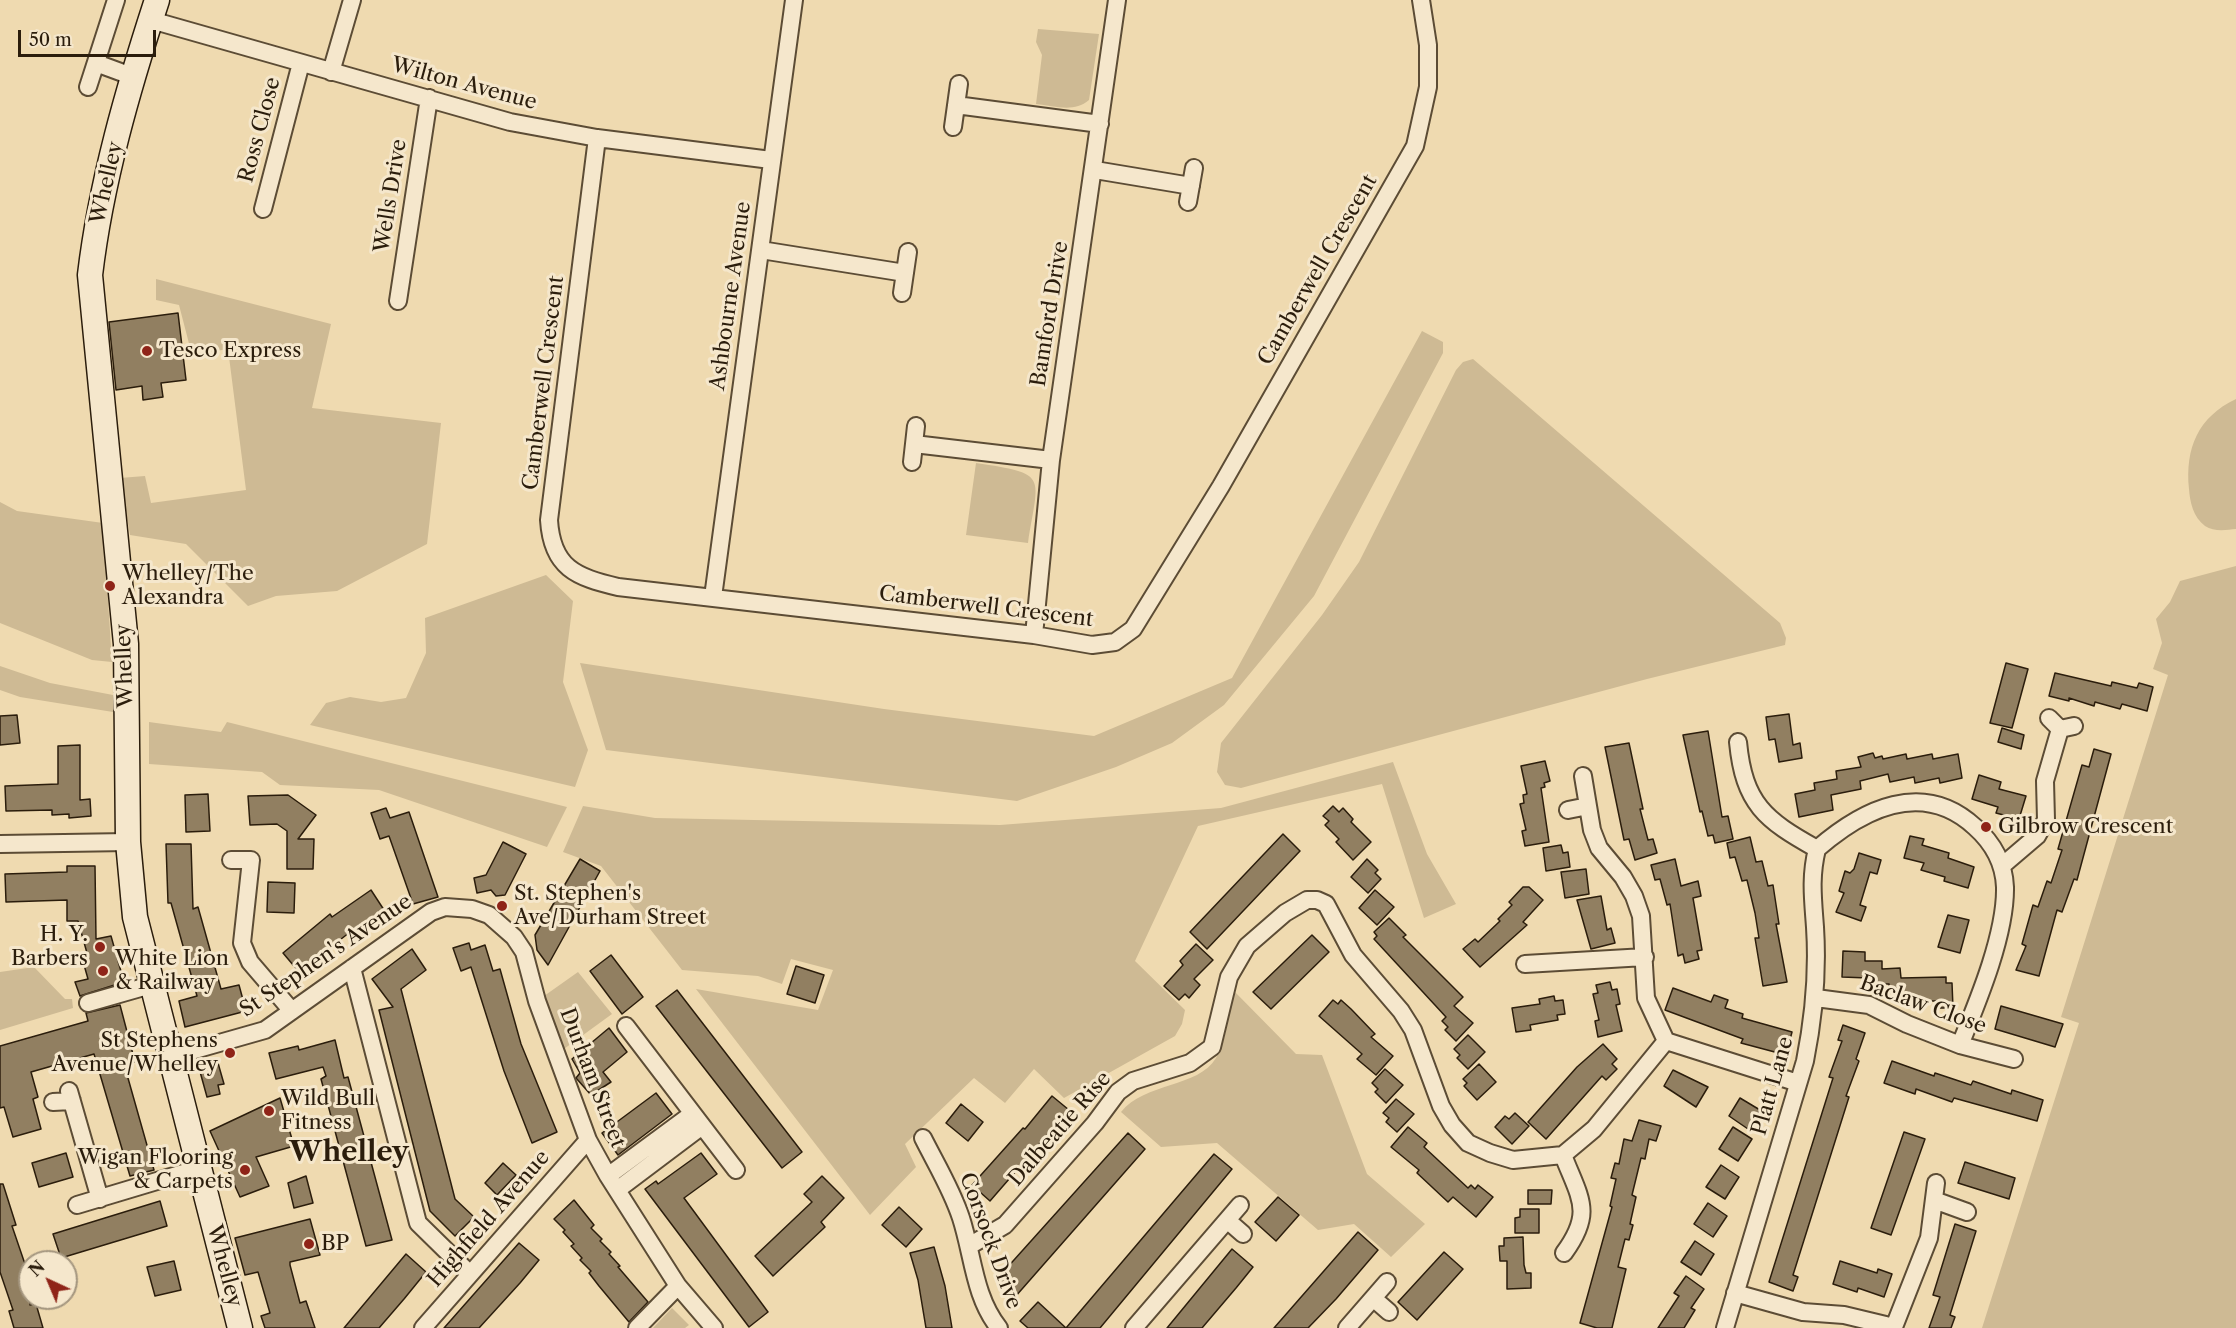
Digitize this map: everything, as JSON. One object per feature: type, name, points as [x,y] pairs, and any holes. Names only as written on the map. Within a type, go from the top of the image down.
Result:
[{"type":"main road","name":"Whelley","points":[[154,10],[96,223],[90,275],[127,670],[128,842],[135,917],[197,1170],[240,1328]]},
{"type":"street","points":[[88,87],[116,0]]},
{"type":"street","points":[[332,72],[352,0]]},
{"type":"street","name":"Ashbourne Avenue","points":[[713,597],[794,0]]},
{"type":"street","name":"Bamford Drive","points":[[1034,635],[1051,460],[1095,170],[1117,0]]},
{"type":"street","name":"Camberwell Crescent","points":[[597,138],[549,520],[550,542],[561,562],[584,579],[618,587],[1034,635],[1092,645],[1115,642],[1133,629],[1221,486],[1415,146],[1428,87],[1428,45],[1422,0]]},
{"type":"street","name":"Wilton Avenue","points":[[154,10],[301,63],[510,122],[597,138],[771,160]]},
{"type":"street","points":[[96,63],[134,77]]},
{"type":"street","name":"Ross Close","points":[[262,209],[301,63]]},
{"type":"street","points":[[953,127],[959,84]]},
{"type":"street","name":"Wells Drive","points":[[398,301],[429,98]]},
{"type":"street","points":[[956,105],[1100,124]]},
{"type":"street","points":[[1095,170],[1190,194],[1194,168]]},
{"type":"street","points":[[761,250],[905,273]]},
{"type":"street","points":[[902,293],[909,252]]},
{"type":"street","points":[[912,462],[916,426]]},
{"type":"street","points":[[914,444],[1051,460]]},
{"type":"street","points":[[2002,865],[2037,836],[2046,820],[2045,781],[2061,725]]},
{"type":"street","points":[[1738,742],[1741,773],[1748,791],[1762,811],[1791,834],[1817,849],[1834,835],[1872,811],[1917,802],[1939,804],[1955,810],[1984,836],[2002,865],[2005,889],[2002,917],[1982,992],[1960,1045]]},
{"type":"street","points":[[1583,776],[1599,848],[1634,896],[1641,916],[1646,998],[1666,1041],[1798,1083]]},
{"type":"street","points":[[1568,810],[1588,806]]},
{"type":"street","points":[[0,844],[128,842]]},
{"type":"street","name":"Platt Lane","points":[[1725,1328],[1805,1061],[1816,998],[1811,877],[1817,849]]},
{"type":"street","points":[[231,860],[257,860],[242,943],[250,962],[292,1011]]},
{"type":"street","name":"Dalbeatie Rise","points":[[969,1246],[1005,1225],[1095,1123],[1118,1092],[1133,1082],[1190,1063],[1212,1047],[1229,977],[1247,946],[1285,913],[1307,900],[1317,900],[1326,904],[1353,955],[1407,1020],[1421,1050],[1441,1106],[1468,1143],[1513,1160],[1563,1155]]},
{"type":"street","name":"St Stephen's Avenue","points":[[170,1057],[265,1030],[416,920],[445,907],[472,909],[489,915],[504,926]]},
{"type":"street","name":"Durham Street","points":[[504,926],[524,952],[537,1001],[588,1140],[612,1183],[678,1286],[708,1326]]},
{"type":"street","points":[[1525,964],[1546,957],[1645,957]]},
{"type":"street","points":[[352,968],[418,1223],[470,1274]]},
{"type":"street","points":[[88,1003],[151,985]]},
{"type":"street","name":"Baclaw Close","points":[[1816,998],[1869,1005],[1907,1024],[1960,1045],[2014,1059]]},
{"type":"street","points":[[626,1026],[736,1170]]},
{"type":"street","points":[[1564,1253],[1578,1234],[1584,1218],[1581,1203],[1563,1155],[1593,1129],[1666,1041]]},
{"type":"street","points":[[53,1102],[70,1096],[100,1199]]},
{"type":"street","points":[[612,1183],[697,1120]]},
{"type":"street","name":"Corsock Drive","points":[[922,1138],[948,1186],[969,1246],[975,1279],[985,1304],[999,1328]]},
{"type":"street","name":"Highfield Avenue","points":[[423,1328],[588,1140]]},
{"type":"street","points":[[77,1206],[197,1170]]},
{"type":"street","points":[[1736,1293],[1803,1312],[1844,1315],[1894,1328],[1929,1238],[1936,1183]]},
{"type":"street","points":[[1934,1200],[1967,1212]]},
{"type":"street","points":[[1134,1328],[1240,1206]]},
{"type":"street","points":[[1227,1220],[1243,1234]]},
{"type":"street","points":[[1347,1328],[1387,1282]]},
{"type":"street","points":[[637,1328],[678,1286]]},
{"type":"street","points":[[1373,1298],[1389,1312]]},
{"type":"shaded area","points":[[1038,29],[1099,34],[1089,100],[1083,104],[1064,108],[1036,104],[1042,55],[1036,42]]},
{"type":"shaded area","points":[[156,279],[331,324],[312,408],[441,423],[427,544],[337,591],[276,596],[248,606],[186,544],[130,535],[120,478],[145,476],[151,503],[246,490],[228,349],[192,355],[179,305],[156,300]]},
{"type":"shaded area","points":[[1422,331],[1443,342],[1443,353],[1314,596],[1224,705],[1172,743],[1116,767],[1017,801],[606,750],[580,663],[884,709],[1094,736],[1232,678]]},
{"type":"shaded area","points":[[1473,359],[1780,623],[1786,638],[1785,645],[1647,679],[1241,788],[1225,785],[1217,772],[1221,743],[1322,615],[1359,562],[1456,370],[1463,362]]},
{"type":"shaded area","points":[[2236,399],[2236,529],[2216,530],[2205,526],[2193,509],[2189,489],[2189,460],[2192,447],[2203,425],[2223,406]]},
{"type":"shaded area","points":[[976,463],[1016,470],[1033,481],[1036,490],[1035,503],[1028,543],[966,535]]},
{"type":"shaded area","points":[[0,502],[17,511],[103,523],[112,662],[92,660],[0,623]]},
{"type":"shaded area","points":[[2236,566],[2236,1328],[1982,1328],[2079,1023],[2061,1017],[2168,675],[2153,669],[2162,643],[2156,619],[2170,602],[2180,581]]},
{"type":"shaded area","points":[[546,575],[573,601],[563,682],[588,750],[575,787],[310,725],[326,703],[350,697],[381,702],[406,698],[426,653],[425,618]]},
{"type":"shaded area","points":[[0,666],[50,683],[113,695],[113,712],[20,697],[0,690]]},
{"type":"shaded area","points":[[149,722],[221,732],[227,722],[567,807],[547,847],[379,790],[280,785],[262,772],[149,764]]},
{"type":"shaded area","points":[[1393,762],[1427,854],[1456,904],[1424,918],[1382,784],[1198,826],[1135,961],[1185,1010],[1182,1024],[1175,1036],[1064,1098],[1034,1069],[1005,1103],[974,1078],[905,1144],[916,1167],[870,1215],[696,989],[818,1010],[833,970],[791,959],[782,984],[758,976],[682,970],[601,866],[563,852],[583,806],[655,818],[1000,825],[1221,808]]},
{"type":"shaded area","points":[[34,967],[65,999],[72,999],[73,1008],[0,1030],[0,972]]},
{"type":"shaded area","points":[[578,972],[612,1014],[557,1054],[537,1001]]},
{"type":"shaded area","points":[[1234,991],[1296,1054],[1322,1055],[1367,1174],[1425,1224],[1391,1257],[1354,1224],[1318,1230],[1217,1143],[1161,1147],[1121,1112],[1143,1095],[1197,1075],[1208,1068],[1216,1058],[1223,1042]]},
{"type":"shaded area","points":[[672,1308],[689,1325],[685,1328],[653,1328]]},
{"type":"building","name":"Tesco Express","points":[[178,313],[186,380],[161,383],[163,397],[143,400],[142,386],[116,390],[109,322]]},
{"type":"building","points":[[2006,663],[2028,669],[2012,728],[1990,723]]},
{"type":"building","points":[[2055,673],[2111,686],[2112,682],[2137,688],[2139,683],[2153,687],[2147,711],[2122,704],[2120,709],[2095,702],[2094,706],[2069,698],[2069,701],[2049,696]]},
{"type":"building","points":[[1789,714],[1793,745],[1800,743],[1802,758],[1779,762],[1775,739],[1769,740],[1766,717]]},
{"type":"building","points":[[17,715],[20,743],[0,745],[0,716]]},
{"type":"building","points":[[2002,728],[2024,735],[2021,749],[1998,742]]},
{"type":"building","points":[[1708,731],[1722,817],[1728,816],[1733,839],[1715,843],[1713,835],[1708,836],[1702,811],[1700,812],[1683,735]]},
{"type":"building","points":[[1629,743],[1643,809],[1640,809],[1648,840],[1653,839],[1657,853],[1635,860],[1629,839],[1624,840],[1605,747]]},
{"type":"building","points":[[80,745],[80,800],[90,799],[91,816],[69,818],[69,814],[52,815],[52,810],[6,811],[5,786],[58,784],[58,746]]},
{"type":"building","points":[[2094,749],[2111,754],[2077,880],[2074,879],[2062,912],[2057,910],[2039,976],[2016,970],[2026,946],[2022,944],[2033,905],[2038,907],[2047,881],[2051,883],[2062,850],[2058,849],[2082,765],[2089,767]]},
{"type":"building","points":[[1873,753],[1875,758],[1882,756],[1883,759],[1906,754],[1907,759],[1932,754],[1933,759],[1958,754],[1962,778],[1940,783],[1939,778],[1915,783],[1914,777],[1890,782],[1888,774],[1860,781],[1861,789],[1831,795],[1833,810],[1799,817],[1795,794],[1815,790],[1814,783],[1837,779],[1836,771],[1861,767],[1858,757]]},
{"type":"building","points":[[1545,761],[1550,781],[1544,783],[1545,787],[1541,788],[1549,842],[1525,846],[1522,831],[1526,830],[1520,804],[1524,803],[1523,795],[1527,794],[1521,766]]},
{"type":"building","points":[[1979,775],[2001,782],[1999,789],[2026,796],[2019,819],[1996,813],[1998,807],[1972,799]]},
{"type":"building","points":[[208,794],[210,831],[186,832],[185,795]]},
{"type":"building","points":[[288,795],[316,815],[298,839],[314,839],[313,869],[287,869],[287,831],[277,824],[250,825],[248,796]]},
{"type":"building","points":[[1333,806],[1339,812],[1343,808],[1353,819],[1351,822],[1371,842],[1353,860],[1336,842],[1339,839],[1325,825],[1329,821],[1323,816]]},
{"type":"building","points":[[386,808],[390,818],[409,812],[438,897],[413,904],[389,836],[380,839],[371,813]]},
{"type":"building","points":[[1283,834],[1300,851],[1207,949],[1190,932]]},
{"type":"building","points":[[1910,836],[1924,839],[1922,845],[1949,853],[1948,858],[1974,867],[1968,888],[1944,881],[1945,877],[1921,870],[1924,863],[1904,858]]},
{"type":"building","points":[[1750,837],[1756,862],[1762,861],[1768,886],[1773,885],[1779,924],[1776,924],[1787,982],[1763,986],[1755,938],[1759,938],[1747,880],[1742,881],[1735,857],[1730,858],[1727,843]]},
{"type":"building","points":[[503,842],[526,854],[505,895],[496,896],[491,890],[477,893],[474,878],[486,875]]},
{"type":"building","points":[[166,844],[191,844],[193,909],[198,907],[221,989],[239,985],[246,1011],[185,1027],[179,1001],[197,996],[171,903],[168,903]]},
{"type":"building","points":[[1561,845],[1563,853],[1568,852],[1570,867],[1546,871],[1543,848]]},
{"type":"building","points":[[1859,853],[1881,860],[1877,874],[1870,872],[1860,905],[1866,907],[1861,921],[1836,912],[1844,893],[1839,891],[1845,871],[1850,873],[1854,869]]},
{"type":"building","points":[[580,859],[600,871],[548,965],[537,950],[535,935]]},
{"type":"building","points":[[1367,859],[1378,870],[1375,873],[1381,879],[1368,893],[1351,877]]},
{"type":"building","points":[[1675,859],[1681,886],[1698,881],[1701,896],[1693,898],[1702,950],[1697,951],[1699,959],[1685,963],[1683,954],[1678,956],[1670,904],[1667,905],[1660,879],[1655,880],[1651,865]]},
{"type":"building","points":[[67,866],[95,866],[96,939],[111,936],[124,982],[80,996],[75,982],[88,979],[81,954],[87,953],[78,921],[67,921],[67,900],[6,902],[5,874],[67,872]]},
{"type":"building","points":[[1586,869],[1589,894],[1565,898],[1561,872]]},
{"type":"building","points":[[268,882],[295,883],[294,913],[267,912]]},
{"type":"building","points":[[1523,887],[1529,887],[1543,900],[1523,922],[1527,925],[1480,967],[1463,949],[1475,939],[1478,942],[1500,921],[1498,919],[1512,905],[1509,902]]},
{"type":"building","points":[[371,890],[386,913],[362,930],[359,925],[299,972],[283,953],[330,914],[332,917]]},
{"type":"building","points":[[1375,890],[1394,907],[1377,925],[1359,908]]},
{"type":"building","points":[[1601,896],[1607,930],[1611,928],[1615,943],[1591,949],[1577,900]]},
{"type":"building","points":[[1948,915],[1969,920],[1960,953],[1938,947]]},
{"type":"building","points":[[1389,918],[1406,935],[1403,937],[1463,997],[1454,1006],[1473,1023],[1456,1041],[1445,1030],[1448,1027],[1442,1021],[1446,1017],[1374,939],[1377,936],[1374,932]]},
{"type":"building","points":[[1312,935],[1329,952],[1271,1009],[1253,992]]},
{"type":"building","points":[[469,943],[471,950],[485,945],[493,971],[500,969],[521,1044],[557,1132],[532,1143],[504,1071],[471,967],[461,971],[453,948]]},
{"type":"building","points":[[1196,944],[1213,960],[1194,979],[1200,985],[1189,998],[1185,994],[1179,1000],[1164,986],[1183,965],[1180,961]]},
{"type":"building","points":[[412,949],[426,970],[401,989],[455,1199],[474,1217],[455,1236],[430,1211],[379,1010],[393,1007],[372,979]]},
{"type":"building","points":[[1843,951],[1865,952],[1865,961],[1882,961],[1882,969],[1900,968],[1901,978],[1946,977],[1946,983],[1952,983],[1953,1008],[1936,1008],[1936,1001],[1909,1001],[1909,992],[1889,993],[1889,984],[1868,984],[1868,978],[1842,977]]},
{"type":"building","points":[[611,955],[643,997],[622,1014],[590,971]]},
{"type":"building","points":[[796,966],[824,975],[815,1003],[787,994]]},
{"type":"building","points":[[1610,982],[1612,990],[1617,989],[1620,1004],[1616,1005],[1622,1031],[1598,1037],[1595,1021],[1599,1020],[1593,994],[1598,993],[1596,985]]},
{"type":"building","points":[[1673,988],[1711,1002],[1714,995],[1728,1000],[1725,1008],[1743,1014],[1742,1018],[1792,1032],[1786,1055],[1741,1043],[1743,1039],[1665,1010]]},
{"type":"building","points":[[677,990],[802,1152],[782,1168],[656,1006]]},
{"type":"building","points":[[1554,996],[1555,1001],[1563,1000],[1565,1014],[1557,1015],[1558,1020],[1530,1025],[1531,1030],[1516,1032],[1512,1008],[1540,1004],[1539,999]]},
{"type":"building","points":[[1333,1000],[1338,1004],[1341,1000],[1351,1009],[1375,1034],[1371,1037],[1393,1056],[1376,1075],[1357,1059],[1362,1054],[1319,1016]]},
{"type":"building","points":[[120,1005],[135,1062],[124,1064],[154,1170],[130,1176],[94,1054],[31,1072],[38,1097],[33,1099],[41,1129],[13,1137],[4,1107],[0,1108],[0,1046],[88,1021],[86,1013]]},
{"type":"building","points":[[2001,1006],[2063,1024],[2055,1047],[1995,1029]]},
{"type":"building","points":[[1843,1025],[1865,1033],[1856,1059],[1859,1061],[1846,1096],[1849,1097],[1793,1275],[1798,1277],[1793,1291],[1769,1282],[1833,1078],[1829,1077],[1842,1041],[1838,1040]]},
{"type":"building","points":[[609,1028],[627,1052],[603,1072],[611,1082],[591,1095],[576,1078],[580,1073],[572,1059]]},
{"type":"building","points":[[1468,1035],[1485,1052],[1468,1069],[1457,1058],[1460,1055],[1454,1049]]},
{"type":"building","points":[[335,1040],[344,1078],[348,1077],[392,1240],[366,1246],[321,1079],[326,1076],[323,1067],[276,1079],[269,1053],[298,1046],[299,1050]]},
{"type":"building","points":[[1603,1044],[1617,1059],[1612,1064],[1617,1069],[1606,1080],[1602,1076],[1546,1139],[1528,1122],[1577,1067]]},
{"type":"building","points":[[1892,1061],[1934,1076],[1935,1073],[1971,1085],[1973,1081],[2011,1094],[2012,1090],[2043,1100],[2037,1121],[1954,1098],[1952,1102],[1916,1089],[1915,1094],[1884,1083]]},
{"type":"building","points":[[218,1063],[224,1084],[218,1085],[220,1094],[207,1097],[199,1068]]},
{"type":"building","points":[[1479,1064],[1496,1082],[1477,1100],[1464,1086],[1467,1083],[1463,1079]]},
{"type":"building","points":[[1385,1069],[1403,1085],[1386,1103],[1375,1092],[1378,1089],[1372,1083]]},
{"type":"building","points":[[1673,1070],[1708,1087],[1696,1107],[1664,1086]]},
{"type":"building","points":[[656,1093],[672,1114],[618,1155],[602,1133]]},
{"type":"building","points":[[1052,1096],[1069,1110],[990,1201],[972,1185],[1023,1128],[1025,1129]]},
{"type":"building","points":[[280,1098],[294,1146],[256,1157],[269,1186],[240,1197],[210,1131]]},
{"type":"building","points":[[1740,1098],[1760,1110],[1748,1129],[1729,1116]]},
{"type":"building","points":[[1396,1099],[1414,1114],[1397,1132],[1386,1122],[1389,1118],[1383,1113]]},
{"type":"building","points":[[961,1104],[983,1122],[968,1141],[946,1123]]},
{"type":"building","points":[[1515,1113],[1529,1126],[1512,1144],[1495,1127],[1505,1116],[1509,1119]]},
{"type":"building","points":[[1639,1120],[1661,1126],[1656,1141],[1649,1139],[1645,1159],[1641,1158],[1632,1195],[1636,1197],[1630,1224],[1633,1225],[1629,1240],[1625,1239],[1618,1267],[1626,1269],[1612,1328],[1597,1328],[1580,1323],[1612,1207],[1610,1206],[1616,1179],[1611,1178],[1615,1163],[1619,1164],[1624,1139],[1632,1141]]},
{"type":"building","points":[[1408,1127],[1427,1143],[1424,1147],[1468,1188],[1471,1185],[1475,1189],[1478,1185],[1493,1197],[1476,1217],[1453,1197],[1448,1202],[1417,1173],[1419,1170],[1391,1147]]},
{"type":"building","points":[[1733,1127],[1752,1139],[1738,1161],[1719,1149]]},
{"type":"building","points":[[1904,1132],[1925,1139],[1891,1235],[1871,1228]]},
{"type":"building","points":[[1128,1133],[1145,1149],[1015,1297],[996,1280]]},
{"type":"building","points":[[66,1153],[73,1177],[39,1187],[32,1163]]},
{"type":"building","points":[[701,1153],[717,1174],[684,1198],[768,1312],[749,1327],[645,1189],[656,1181],[658,1184]]},
{"type":"building","points":[[1214,1154],[1232,1169],[1100,1328],[1066,1328]]},
{"type":"building","points":[[1965,1162],[2015,1178],[2009,1199],[1958,1183]]},
{"type":"building","points":[[503,1163],[516,1175],[497,1195],[485,1183]]},
{"type":"building","points":[[1721,1165],[1739,1177],[1725,1199],[1706,1187]]},
{"type":"building","points":[[306,1176],[313,1203],[294,1208],[288,1183]]},
{"type":"building","points":[[822,1176],[844,1198],[821,1222],[825,1227],[773,1276],[755,1256],[812,1202],[804,1194]]},
{"type":"building","points":[[0,1184],[3,1184],[16,1225],[12,1226],[20,1250],[18,1250],[18,1310],[38,1310],[43,1328],[14,1328],[9,1311],[13,1310],[0,1272]]},
{"type":"building","points":[[1528,1190],[1552,1190],[1551,1204],[1528,1204]]},
{"type":"building","points":[[1278,1197],[1299,1215],[1276,1241],[1255,1222]]},
{"type":"building","points":[[574,1200],[594,1225],[591,1228],[611,1252],[609,1254],[620,1266],[618,1267],[648,1302],[629,1322],[589,1273],[591,1271],[571,1246],[574,1244],[563,1232],[565,1230],[554,1219]]},
{"type":"building","points":[[160,1201],[167,1226],[78,1253],[78,1250],[58,1250],[53,1234]]},
{"type":"building","points":[[1708,1203],[1727,1216],[1713,1237],[1694,1224]]},
{"type":"building","points":[[899,1207],[922,1229],[906,1247],[882,1225]]},
{"type":"building","points":[[1520,1209],[1539,1209],[1539,1233],[1515,1233],[1515,1218],[1520,1217]]},
{"type":"building","points":[[310,1219],[320,1255],[290,1262],[290,1265],[300,1303],[306,1301],[315,1328],[265,1328],[261,1316],[270,1313],[258,1272],[245,1275],[235,1238]]},
{"type":"building","points":[[1955,1224],[1976,1231],[1950,1315],[1955,1317],[1951,1328],[1929,1328],[1940,1297],[1933,1295]]},
{"type":"building","points":[[1358,1232],[1378,1250],[1336,1299],[1308,1328],[1274,1328]]},
{"type":"building","points":[[1523,1237],[1524,1265],[1526,1273],[1531,1273],[1531,1288],[1507,1289],[1507,1261],[1500,1261],[1499,1246],[1504,1246],[1504,1238]]},
{"type":"building","points":[[1695,1241],[1714,1254],[1701,1275],[1681,1262]]},
{"type":"building","points":[[519,1243],[539,1260],[520,1283],[479,1328],[444,1328]]},
{"type":"building","points":[[934,1247],[945,1286],[952,1328],[926,1328],[918,1280],[910,1253]]},
{"type":"building","points":[[1232,1249],[1253,1267],[1236,1288],[1202,1328],[1167,1328]]},
{"type":"building","points":[[1444,1252],[1463,1269],[1417,1320],[1398,1302]]},
{"type":"building","points":[[406,1254],[426,1272],[404,1299],[379,1328],[344,1328]]},
{"type":"building","points":[[174,1261],[181,1290],[155,1296],[147,1267]]},
{"type":"building","points":[[1840,1261],[1877,1273],[1878,1269],[1892,1274],[1884,1297],[1858,1288],[1857,1292],[1833,1284]]},
{"type":"building","points":[[1686,1276],[1704,1289],[1691,1308],[1695,1310],[1684,1328],[1658,1328],[1679,1296],[1674,1293]]},
{"type":"building","points":[[1038,1302],[1066,1328],[1028,1328],[1020,1321]]},
{"type":"place","name":"Tesco Express","points":[[147,351]]},
{"type":"place","name":"Whelley/The Alexandra","points":[[110,586]]},
{"type":"place","name":"Gilbrow Crescent","points":[[1986,827]]},
{"type":"place","name":"St. Stephen's Ave/Durham Street","points":[[502,906]]},
{"type":"place","name":"H. Y. Barbers","points":[[100,947]]},
{"type":"place","name":"White Lion & Railway","points":[[103,971]]},
{"type":"place","name":"St Stephens Avenue/Whelley","points":[[230,1053]]},
{"type":"place","name":"Wild Bull Fitness","points":[[269,1111]]},
{"type":"place","name":"Wigan Flooring & Carpets","points":[[245,1170]]},
{"type":"place","name":"BP","points":[[309,1244]]},
{"type":"district","name":"Whelley","points":[[349,1153]]}]
